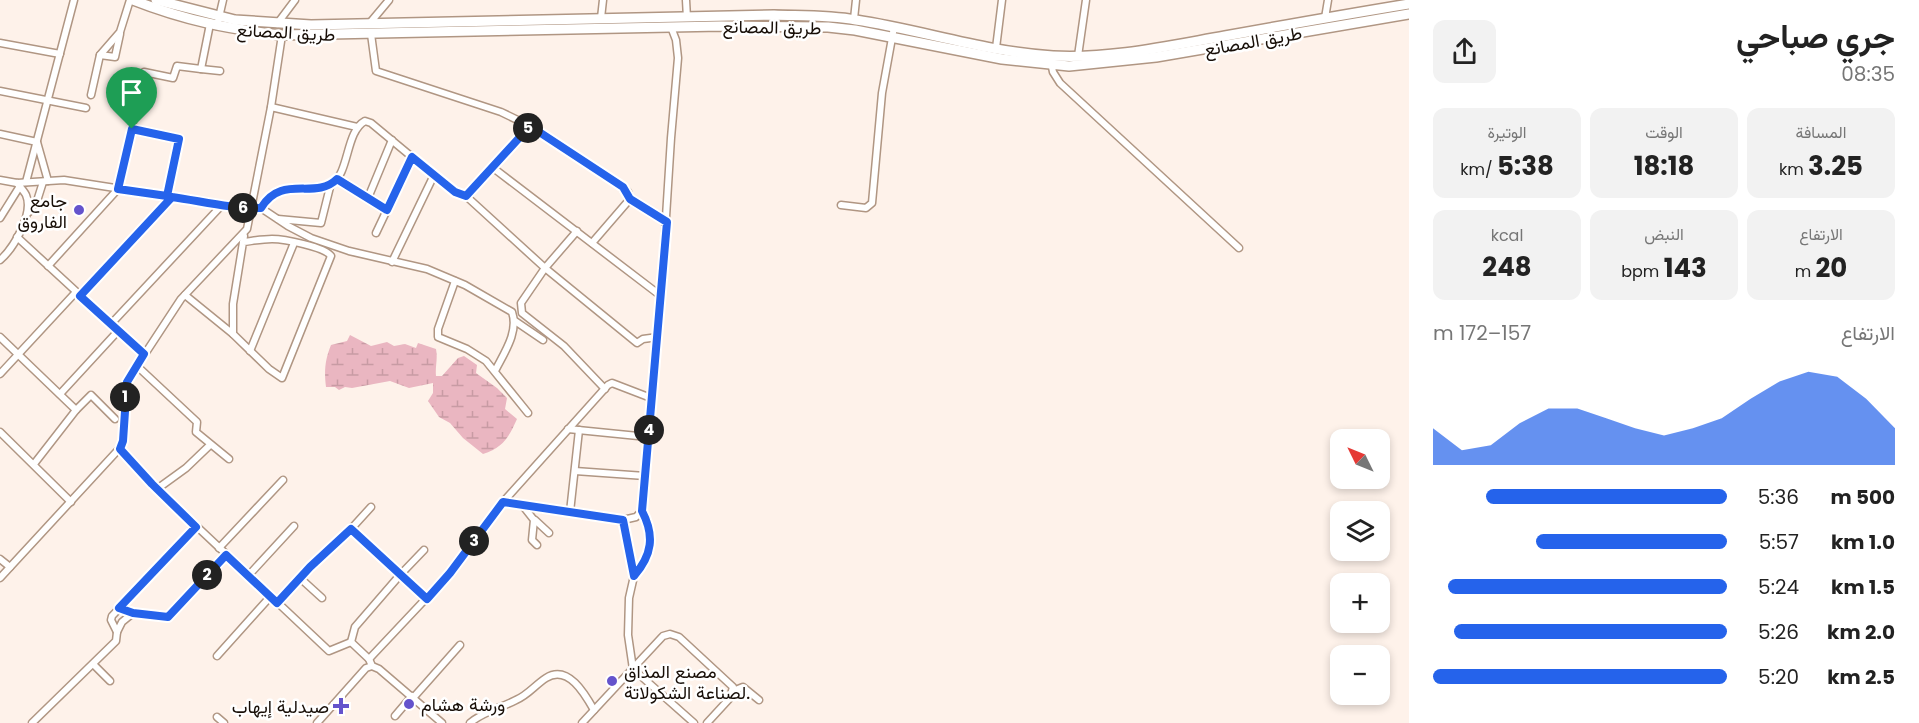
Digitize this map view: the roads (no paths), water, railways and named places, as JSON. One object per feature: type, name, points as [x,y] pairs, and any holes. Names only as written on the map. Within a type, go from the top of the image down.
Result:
[{"type":"main road","name":"طريق المصانع","points":[[131,0],[157,10],[282,35],[601,18],[774,15],[854,19],[1002,59],[1051,60],[1154,49],[1409,14]]},
{"type":"main road","name":"طريق المصانع","points":[[156,0],[215,22],[235,20],[370,29],[828,27],[892,31],[996,48],[1069,66],[1131,61],[1288,30],[1325,18],[1409,4]]},
{"type":"street","points":[[0,218],[21,184],[37,142],[74,0]]},
{"type":"street","points":[[100,55],[115,57],[120,32],[131,0]]},
{"type":"street","points":[[201,69],[223,0]]},
{"type":"street","points":[[276,24],[295,0]]},
{"type":"street","points":[[389,0],[370,29],[374,69],[501,112],[530,126],[623,187],[630,199],[667,222]]},
{"type":"street","points":[[601,18],[603,0]]},
{"type":"street","points":[[687,18],[686,2],[693,0]]},
{"type":"street","points":[[854,19],[856,0]]},
{"type":"street","points":[[996,48],[1002,0]]},
{"type":"street","points":[[1078,56],[1086,0]]},
{"type":"street","points":[[1325,18],[1328,0]]},
{"type":"street","points":[[634,576],[646,562],[650,536],[648,523],[642,511],[658,337],[678,58],[676,40],[671,27]]},
{"type":"street","points":[[841,205],[866,208],[872,203],[882,93],[892,31]]},
{"type":"street","points":[[91,95],[100,55],[120,32]]},
{"type":"street","points":[[233,334],[233,304],[244,234],[249,222],[271,107],[282,35]]},
{"type":"street","points":[[0,43],[60,54]]},
{"type":"street","points":[[1051,60],[1054,75],[1060,83],[1239,248]]},
{"type":"street","points":[[48,266],[118,189],[145,72],[174,78],[177,66],[220,71]]},
{"type":"street","points":[[0,91],[86,108]]},
{"type":"street","points":[[271,107],[357,127]]},
{"type":"street","points":[[278,219],[321,223],[330,187],[337,179],[357,127],[363,121],[372,123],[455,192],[466,196],[545,268],[638,343],[643,339],[658,337]]},
{"type":"street","points":[[466,196],[530,126]]},
{"type":"street","points":[[0,374],[170,197],[179,139],[132,129]]},
{"type":"street","points":[[0,134],[37,142]]},
{"type":"street","points":[[368,198],[392,140]]},
{"type":"street","points":[[0,260],[17,237],[45,181],[37,142]]},
{"type":"street","points":[[376,233],[412,157]]},
{"type":"street","points":[[492,167],[661,296]]},
{"type":"street","points":[[392,262],[434,175]]},
{"type":"street","points":[[337,179],[387,210]]},
{"type":"street","points":[[0,180],[21,184],[64,180],[222,205],[261,208],[311,238],[392,262],[427,269],[455,281],[511,311],[515,321],[543,340]]},
{"type":"street","points":[[21,184],[27,196],[28,213]]},
{"type":"street","points":[[261,208],[268,196],[280,191],[330,187]]},
{"type":"street","points":[[592,243],[630,199]]},
{"type":"street","points":[[111,324],[222,205]]},
{"type":"street","points":[[577,231],[545,268],[521,303],[522,313],[564,346],[605,389]]},
{"type":"street","points":[[0,578],[120,449],[123,441],[127,382],[185,296],[244,234]]},
{"type":"street","points":[[17,237],[144,354]]},
{"type":"street","points":[[185,296],[233,334],[282,378],[331,256],[328,252],[273,239],[243,242]]},
{"type":"street","points":[[250,351],[294,243]]},
{"type":"street","points":[[455,281],[438,329],[438,337],[483,359],[495,371],[517,402],[528,412]]},
{"type":"street","points":[[495,371],[509,344],[515,321]]},
{"type":"street","points":[[60,394],[118,331]]},
{"type":"street","points":[[0,337],[76,410]]},
{"type":"street","points":[[137,366],[197,422],[196,431],[229,459]]},
{"type":"street","points":[[369,659],[450,573],[503,502],[605,389],[612,383],[651,398]]},
{"type":"street","points":[[34,464],[76,410],[91,395],[116,419]]},
{"type":"street","points":[[568,429],[648,437]]},
{"type":"street","points":[[570,512],[579,430]]},
{"type":"street","points":[[0,432],[71,502]]},
{"type":"street","points":[[157,489],[186,468],[210,445]]},
{"type":"street","points":[[120,449],[196,527],[329,651],[351,642]]},
{"type":"street","points":[[575,471],[645,476]]},
{"type":"street","points":[[219,549],[283,480]]},
{"type":"street","points":[[503,502],[623,520],[636,517],[642,511]]},
{"type":"street","points":[[523,506],[534,520],[549,532]]},
{"type":"street","points":[[277,603],[371,507]]},
{"type":"street","points":[[534,520],[532,540],[537,544]]},
{"type":"street","points":[[623,520],[634,576],[629,598],[628,635],[633,669],[694,723]]},
{"type":"street","points":[[248,576],[294,526]]},
{"type":"street","points":[[117,632],[111,620],[119,608],[196,527]]},
{"type":"street","points":[[351,529],[427,599]]},
{"type":"street","points":[[351,642],[354,627],[424,550]]},
{"type":"street","points":[[119,608],[133,613],[168,617],[226,555]]},
{"type":"street","points":[[0,559],[10,567]]},
{"type":"street","points":[[300,578],[322,598]]},
{"type":"street","points":[[216,656],[270,597]]},
{"type":"street","points":[[32,723],[116,641],[122,622],[133,613]]},
{"type":"street","points":[[582,723],[663,636],[675,634],[729,683],[733,691]]},
{"type":"street","points":[[351,642],[369,659],[372,666]]},
{"type":"street","points":[[395,716],[460,645]]},
{"type":"street","points":[[93,664],[111,681]]},
{"type":"street","points":[[320,722],[366,668],[372,666],[379,669],[442,723]]},
{"type":"street","points":[[470,723],[524,696],[544,679],[556,674],[575,682],[594,710]]},
{"type":"street","points":[[707,723],[730,698],[733,691],[743,687],[759,700]]},
{"type":"street","points":[[217,717],[224,723]]},
{"type":"place","name":"جامع الفاروق","points":[[79,210]]},
{"type":"place","name":"مصنع المذاق لصناعة الشكولاتة.","points":[[612,681]]},
{"type":"place","name":"ورشة هشام","points":[[409,704]]},
{"type":"place","name":"صيدلية إيهاب","points":[[341,706]]}]
